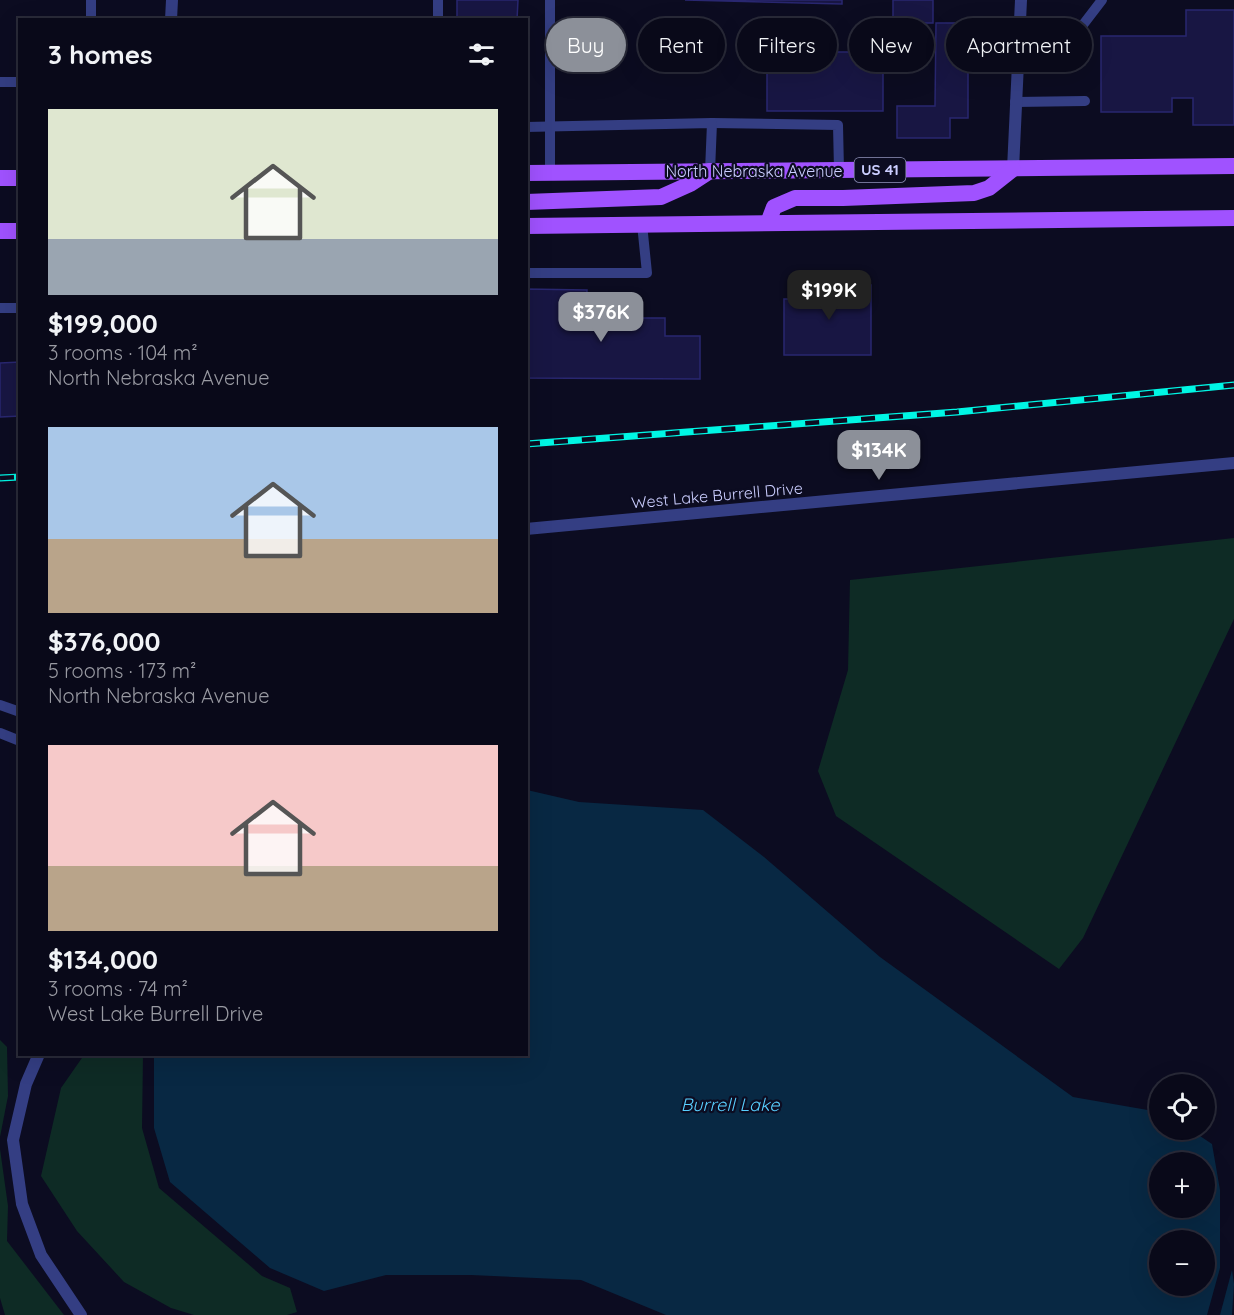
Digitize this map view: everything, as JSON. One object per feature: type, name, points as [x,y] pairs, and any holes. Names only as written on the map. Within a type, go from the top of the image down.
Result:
[{"type":"main road","name":"North Nebraska Avenue","points":[[528,173],[1234,166]]},
{"type":"main road","points":[[768,223],[774,207],[795,198],[974,193],[989,188],[1012,169]]},
{"type":"main road","points":[[528,202],[661,197],[690,184],[710,171]]},
{"type":"main road","points":[[0,178],[18,178]]},
{"type":"main road","points":[[528,226],[1234,218]]},
{"type":"main road","points":[[0,231],[18,231]]},
{"type":"street","points":[[171,18],[172,0]]},
{"type":"street","points":[[1020,18],[1021,0]]},
{"type":"street","points":[[1012,169],[1017,72]]},
{"type":"street","name":"West Lake Burrell Drive","points":[[528,530],[1234,463]]},
{"type":"street","points":[[38,1056],[26,1084],[13,1140],[22,1204],[41,1255],[81,1315]]},
{"type":"lane","points":[[90,18],[91,0]]},
{"type":"lane","points":[[438,0],[438,18]]},
{"type":"lane","points":[[550,0],[550,173]]},
{"type":"lane","points":[[1088,18],[1102,0]]},
{"type":"lane","points":[[0,82],[18,82]]},
{"type":"lane","points":[[1015,102],[1085,101]]},
{"type":"lane","points":[[710,171],[712,123]]},
{"type":"lane","points":[[528,127],[712,123],[838,125],[839,170]]},
{"type":"lane","points":[[528,273],[647,273],[642,224]]},
{"type":"lane","points":[[0,308],[18,308]]},
{"type":"lane","points":[[0,705],[18,710]]},
{"type":"lane","points":[[0,733],[18,740]]},
{"type":"green space","points":[[1234,538],[1234,619],[1083,938],[1059,969],[836,816],[818,771],[848,670],[850,580]]},
{"type":"green space","points":[[0,1040],[7,1047],[8,1096],[0,1137]]},
{"type":"green space","points":[[83,1056],[143,1056],[142,1128],[159,1188],[262,1276],[290,1288],[297,1312],[287,1315],[194,1315],[171,1308],[124,1282],[77,1231],[41,1176],[61,1088]]},
{"type":"green space","points":[[0,1149],[8,1206],[7,1241],[64,1315],[5,1315],[0,1298]]},
{"type":"water","name":"Burrell Lake","points":[[528,790],[579,802],[703,810],[764,857],[880,957],[1073,1097],[1149,1110],[1149,1140],[1206,1140],[1212,1144],[1213,1152],[1149,1152],[1149,1218],[1215,1218],[1215,1161],[1220,1190],[1220,1268],[1215,1286],[1215,1230],[1149,1230],[1149,1296],[1212,1296],[1207,1315],[666,1315],[581,1280],[471,1275],[386,1275],[324,1291],[270,1268],[170,1182],[154,1128],[154,1056],[528,1056]]},
{"type":"water","points":[[1232,1270],[1234,1284],[1232,1315],[1220,1315]]},
{"type":"building","points":[[457,0],[518,0],[517,18],[457,18]]},
{"type":"building","points":[[685,0],[842,0],[842,4]]},
{"type":"building","points":[[893,0],[933,0],[933,18],[893,18]]},
{"type":"building","points":[[1186,10],[1234,10],[1234,125],[1193,125],[1193,98],[1172,98],[1172,112],[1101,112],[1101,36],[1186,36]]},
{"type":"building","points":[[936,23],[946,23],[946,72],[968,72],[968,118],[950,118],[950,138],[897,138],[897,106],[935,106]]},
{"type":"building","points":[[837,52],[849,52],[849,72],[883,72],[883,111],[767,111],[767,72],[837,72]]},
{"type":"building","points":[[803,285],[871,285],[871,355],[784,355],[784,299],[803,299]]},
{"type":"building","points":[[528,289],[587,290],[586,318],[665,318],[665,336],[700,336],[700,379],[528,378]]},
{"type":"building","points":[[18,362],[18,416],[0,417],[0,363]]},
{"type":"railway","points":[[528,444],[957,412],[1234,385]]},
{"type":"railway","points":[[0,478],[18,477]]}]
